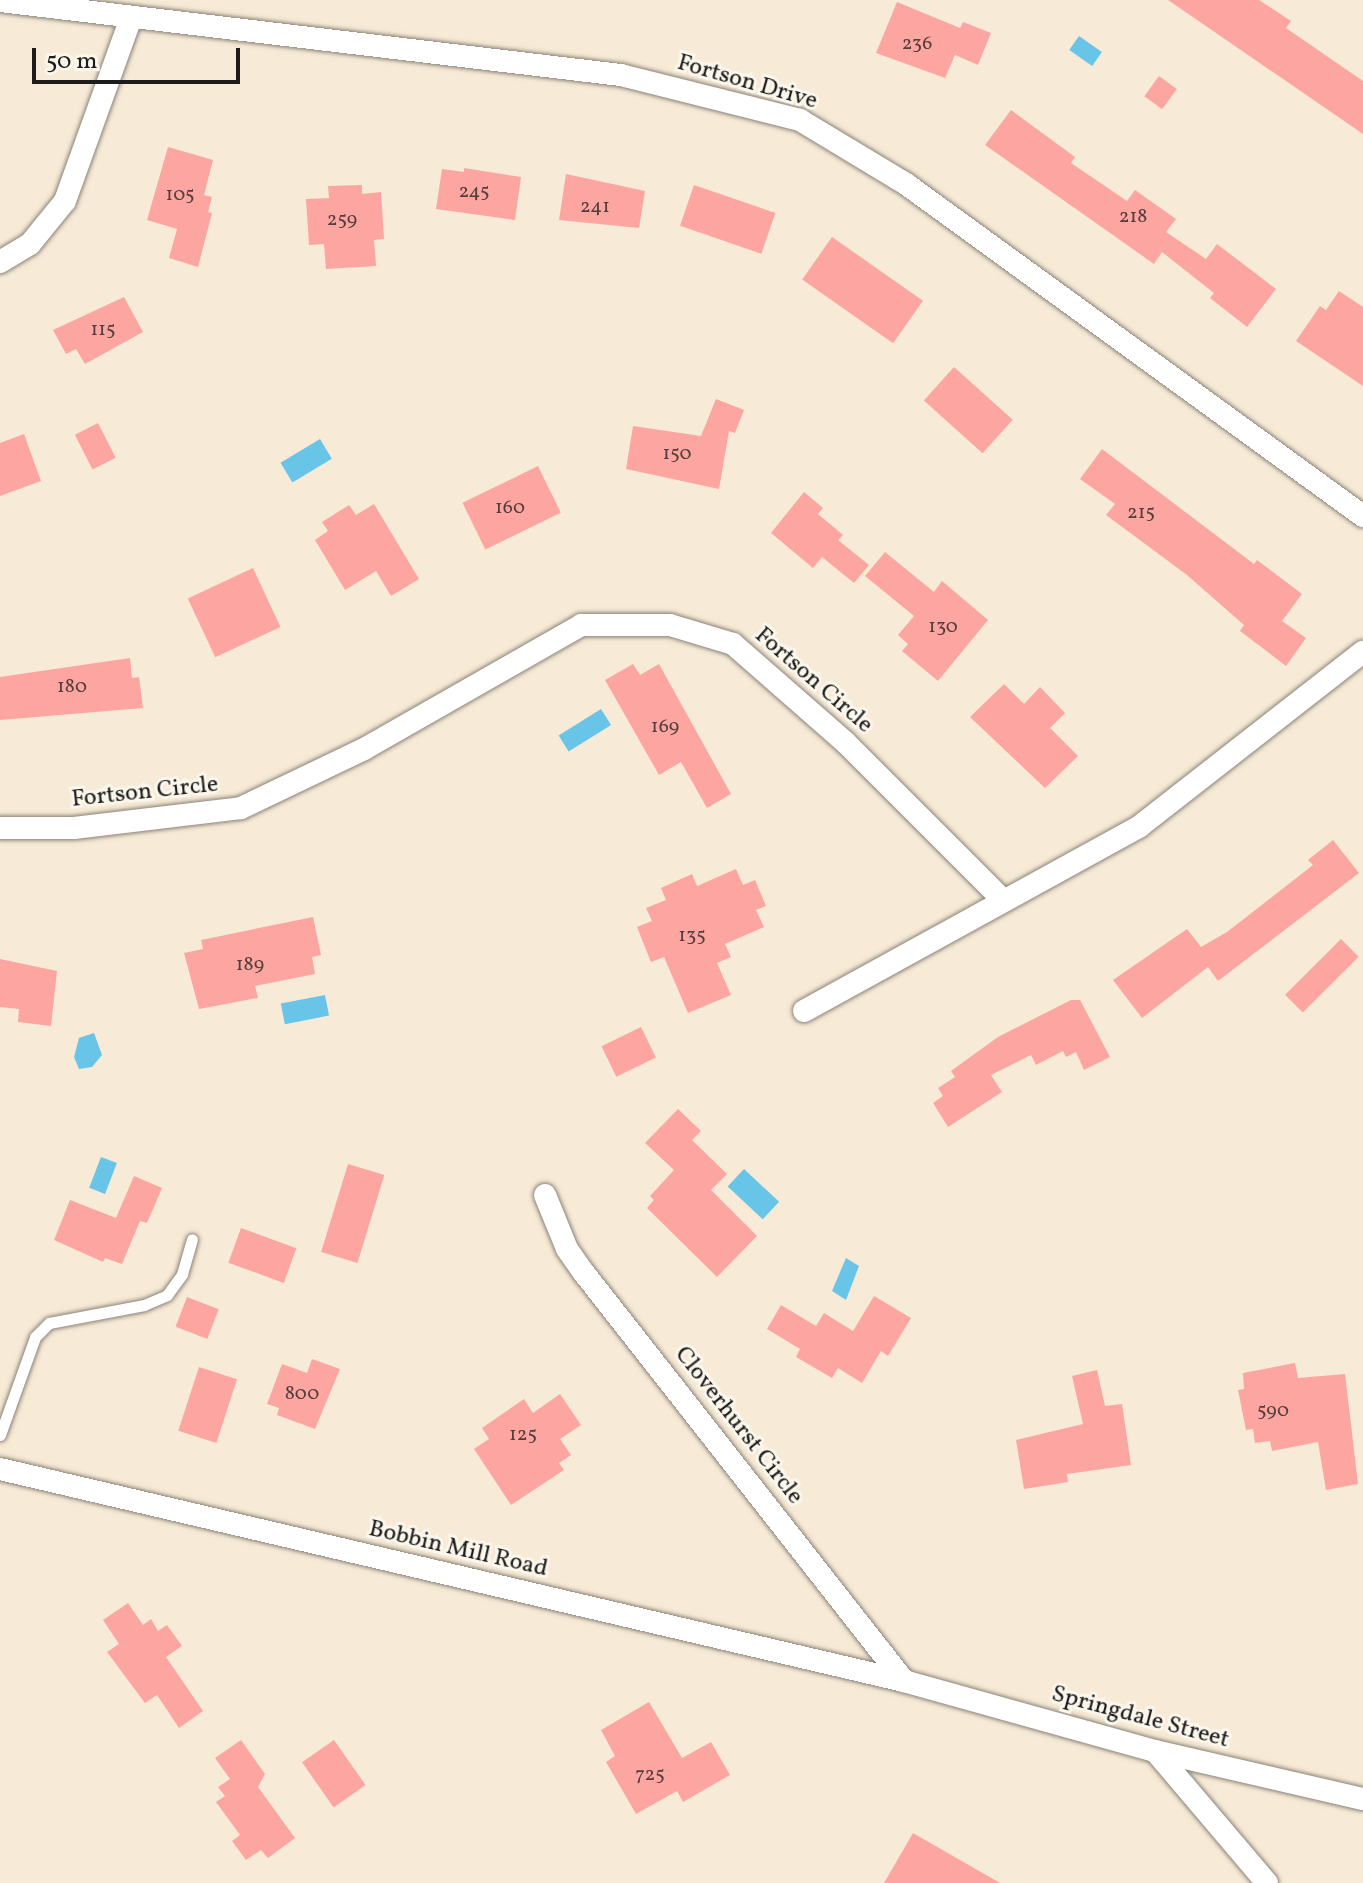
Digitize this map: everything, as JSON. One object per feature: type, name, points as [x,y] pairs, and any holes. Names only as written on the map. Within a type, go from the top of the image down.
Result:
[{"type":"street","name":"Fortson Drive","points":[[0,1],[621,75],[800,120],[906,184],[1363,516]]},
{"type":"street","points":[[0,262],[30,244],[65,201],[131,18]]},
{"type":"street","name":"Fortson Circle","points":[[0,828],[158,821],[241,808],[351,756],[581,625],[670,625],[733,644],[856,752],[1002,899]]},
{"type":"street","points":[[804,1011],[1002,899],[1140,826],[1363,652]]},
{"type":"street","name":"Cloverhurst Circle","points":[[545,1195],[567,1249],[584,1273],[904,1681]]},
{"type":"street","name":"Bobbin Mill Road","points":[[0,1469],[904,1681]]},
{"type":"street","name":"Springdale Street","points":[[904,1681],[1155,1751],[1363,1799]]},
{"type":"street","points":[[1155,1751],[1267,1883]]},
{"type":"lane","points":[[0,1435],[35,1337],[49,1323],[144,1305],[167,1295],[182,1274],[192,1239]]},
{"type":"water","points":[[1079,36],[1102,52],[1092,66],[1069,50]]},
{"type":"water","points":[[320,439],[332,459],[292,482],[281,463]]},
{"type":"water","points":[[601,709],[611,725],[569,752],[559,735]]},
{"type":"water","points":[[325,995],[329,1016],[285,1024],[281,1004]]},
{"type":"water","points":[[94,1033],[102,1055],[92,1067],[79,1069],[74,1057],[79,1038]]},
{"type":"water","points":[[101,1157],[117,1163],[105,1194],[89,1188]]},
{"type":"water","points":[[744,1169],[779,1202],[763,1219],[728,1187]]},
{"type":"water","points":[[846,1258],[859,1266],[846,1300],[832,1291]]},
{"type":"building","points":[[1168,0],[1259,0],[1291,21],[1286,28],[1363,81],[1363,134]]},
{"type":"building","points":[[897,2],[960,28],[963,22],[991,33],[978,65],[955,55],[945,78],[876,53]]},
{"type":"building","points":[[1159,76],[1177,89],[1162,109],[1144,96]]},
{"type":"building","points":[[1011,110],[1075,157],[1071,163],[1127,201],[1135,190],[1176,219],[1166,232],[1206,259],[1217,244],[1276,289],[1247,327],[1210,298],[1214,293],[1162,252],[1154,264],[985,145]]},
{"type":"building","points":[[168,147],[213,160],[204,195],[212,197],[208,212],[212,213],[198,267],[169,258],[177,229],[147,220]]},
{"type":"building","points":[[464,168],[521,177],[515,220],[436,209],[442,169],[464,172]]},
{"type":"building","points":[[566,174],[645,191],[639,228],[559,220]]},
{"type":"building","points":[[362,185],[362,194],[381,192],[384,239],[374,240],[376,266],[326,269],[324,244],[309,245],[306,199],[329,198],[328,186]]},
{"type":"building","points":[[694,185],[775,213],[761,254],[680,226]]},
{"type":"building","points":[[832,237],[923,301],[893,343],[802,280]]},
{"type":"building","points":[[1339,291],[1363,307],[1363,386],[1296,341],[1320,306],[1326,310]]},
{"type":"building","points":[[124,297],[143,332],[85,364],[76,349],[66,354],[53,330]]},
{"type":"building","points":[[954,367],[1013,420],[983,453],[924,400]]},
{"type":"building","points":[[716,399],[744,410],[735,433],[729,431],[719,489],[626,469],[633,426],[701,436]]},
{"type":"building","points":[[98,423],[116,458],[93,470],[75,435]]},
{"type":"building","points":[[24,434],[41,481],[0,496],[0,443]]},
{"type":"building","points":[[1102,449],[1254,564],[1257,560],[1302,594],[1282,621],[1306,638],[1286,666],[1240,631],[1244,625],[1187,575],[1106,515],[1115,504],[1080,479]]},
{"type":"building","points":[[538,466],[561,513],[485,550],[463,503]]},
{"type":"building","points":[[804,492],[823,508],[818,514],[843,535],[838,540],[869,565],[854,583],[822,557],[813,568],[771,533]]},
{"type":"building","points":[[374,504],[419,579],[391,596],[376,571],[345,590],[315,540],[328,531],[322,522],[349,505],[356,515]]},
{"type":"building","points":[[885,552],[934,592],[942,581],[988,620],[938,681],[902,651],[908,644],[898,635],[914,616],[865,576]]},
{"type":"building","points":[[253,568],[280,627],[215,657],[188,598]]},
{"type":"building","points":[[130,658],[132,678],[139,677],[143,708],[0,720],[0,677]]},
{"type":"building","points":[[633,664],[640,675],[659,664],[731,794],[707,808],[681,762],[659,775],[605,680]]},
{"type":"building","points":[[1004,684],[1024,704],[1040,687],[1065,713],[1050,728],[1078,756],[1045,788],[970,717]]},
{"type":"building","points":[[1333,840],[1359,873],[1218,981],[1208,967],[1142,1018],[1113,980],[1187,929],[1201,947],[1227,932],[1313,865],[1308,860]]},
{"type":"building","points":[[736,869],[743,885],[755,880],[766,906],[756,910],[764,927],[725,944],[731,957],[717,963],[731,995],[688,1013],[664,957],[651,962],[637,927],[652,921],[646,908],[666,900],[661,888],[692,874],[697,886]]},
{"type":"building","points":[[313,917],[321,955],[312,957],[315,974],[255,986],[258,998],[199,1009],[184,953],[203,949],[201,940]]},
{"type":"building","points":[[1341,939],[1359,957],[1303,1013],[1285,995]]},
{"type":"building","points":[[0,959],[57,971],[51,1026],[18,1022],[19,1009],[0,1007]]},
{"type":"building","points":[[1071,1000],[1080,1000],[1110,1057],[1084,1070],[1076,1052],[1066,1057],[1063,1051],[1036,1065],[1031,1055],[991,1075],[1002,1092],[948,1127],[933,1103],[943,1096],[938,1088],[955,1077],[951,1071],[998,1037]]},
{"type":"building","points":[[641,1027],[656,1058],[616,1077],[601,1046]]},
{"type":"building","points":[[678,1109],[701,1131],[692,1140],[727,1174],[711,1190],[757,1236],[717,1277],[647,1208],[654,1200],[650,1196],[674,1170],[645,1143]]},
{"type":"building","points":[[348,1164],[384,1175],[357,1263],[321,1252]]},
{"type":"building","points":[[134,1176],[162,1188],[147,1223],[140,1221],[122,1264],[105,1258],[103,1262],[54,1240],[70,1200],[116,1218]]},
{"type":"building","points":[[241,1228],[296,1248],[284,1283],[228,1263]]},
{"type":"building","points":[[874,1296],[911,1318],[888,1356],[881,1351],[862,1383],[838,1368],[832,1378],[796,1357],[800,1349],[767,1329],[781,1305],[816,1326],[824,1313],[853,1331]]},
{"type":"building","points":[[187,1297],[219,1309],[207,1339],[176,1327]]},
{"type":"building","points":[[312,1359],[340,1369],[315,1429],[277,1415],[279,1408],[267,1404],[282,1364],[307,1373]]},
{"type":"building","points":[[1295,1363],[1298,1378],[1345,1374],[1358,1484],[1326,1490],[1318,1442],[1272,1451],[1270,1441],[1255,1443],[1253,1429],[1246,1430],[1238,1390],[1244,1389],[1243,1373]]},
{"type":"building","points":[[199,1367],[237,1379],[216,1443],[178,1431]]},
{"type":"building","points":[[1097,1370],[1105,1406],[1122,1404],[1131,1465],[1067,1474],[1068,1482],[1024,1489],[1016,1440],[1083,1424],[1072,1376]]},
{"type":"building","points":[[560,1394],[581,1425],[560,1439],[571,1455],[559,1463],[564,1470],[511,1505],[474,1449],[489,1439],[482,1428],[524,1399],[533,1413]]},
{"type":"building","points":[[128,1603],[143,1625],[151,1619],[158,1631],[167,1625],[182,1646],[166,1657],[203,1711],[179,1728],[157,1695],[145,1703],[107,1652],[119,1644],[103,1620]]},
{"type":"building","points":[[649,1702],[682,1758],[711,1742],[730,1775],[683,1802],[677,1791],[636,1814],[606,1762],[615,1756],[601,1730]]},
{"type":"building","points":[[241,1740],[265,1774],[258,1787],[295,1838],[268,1858],[261,1850],[246,1860],[232,1841],[240,1835],[216,1802],[225,1796],[218,1787],[230,1779],[215,1758]]},
{"type":"building","points":[[334,1740],[366,1785],[334,1807],[302,1762]]},
{"type":"building","points":[[913,1833],[1000,1883],[884,1883]]}]
